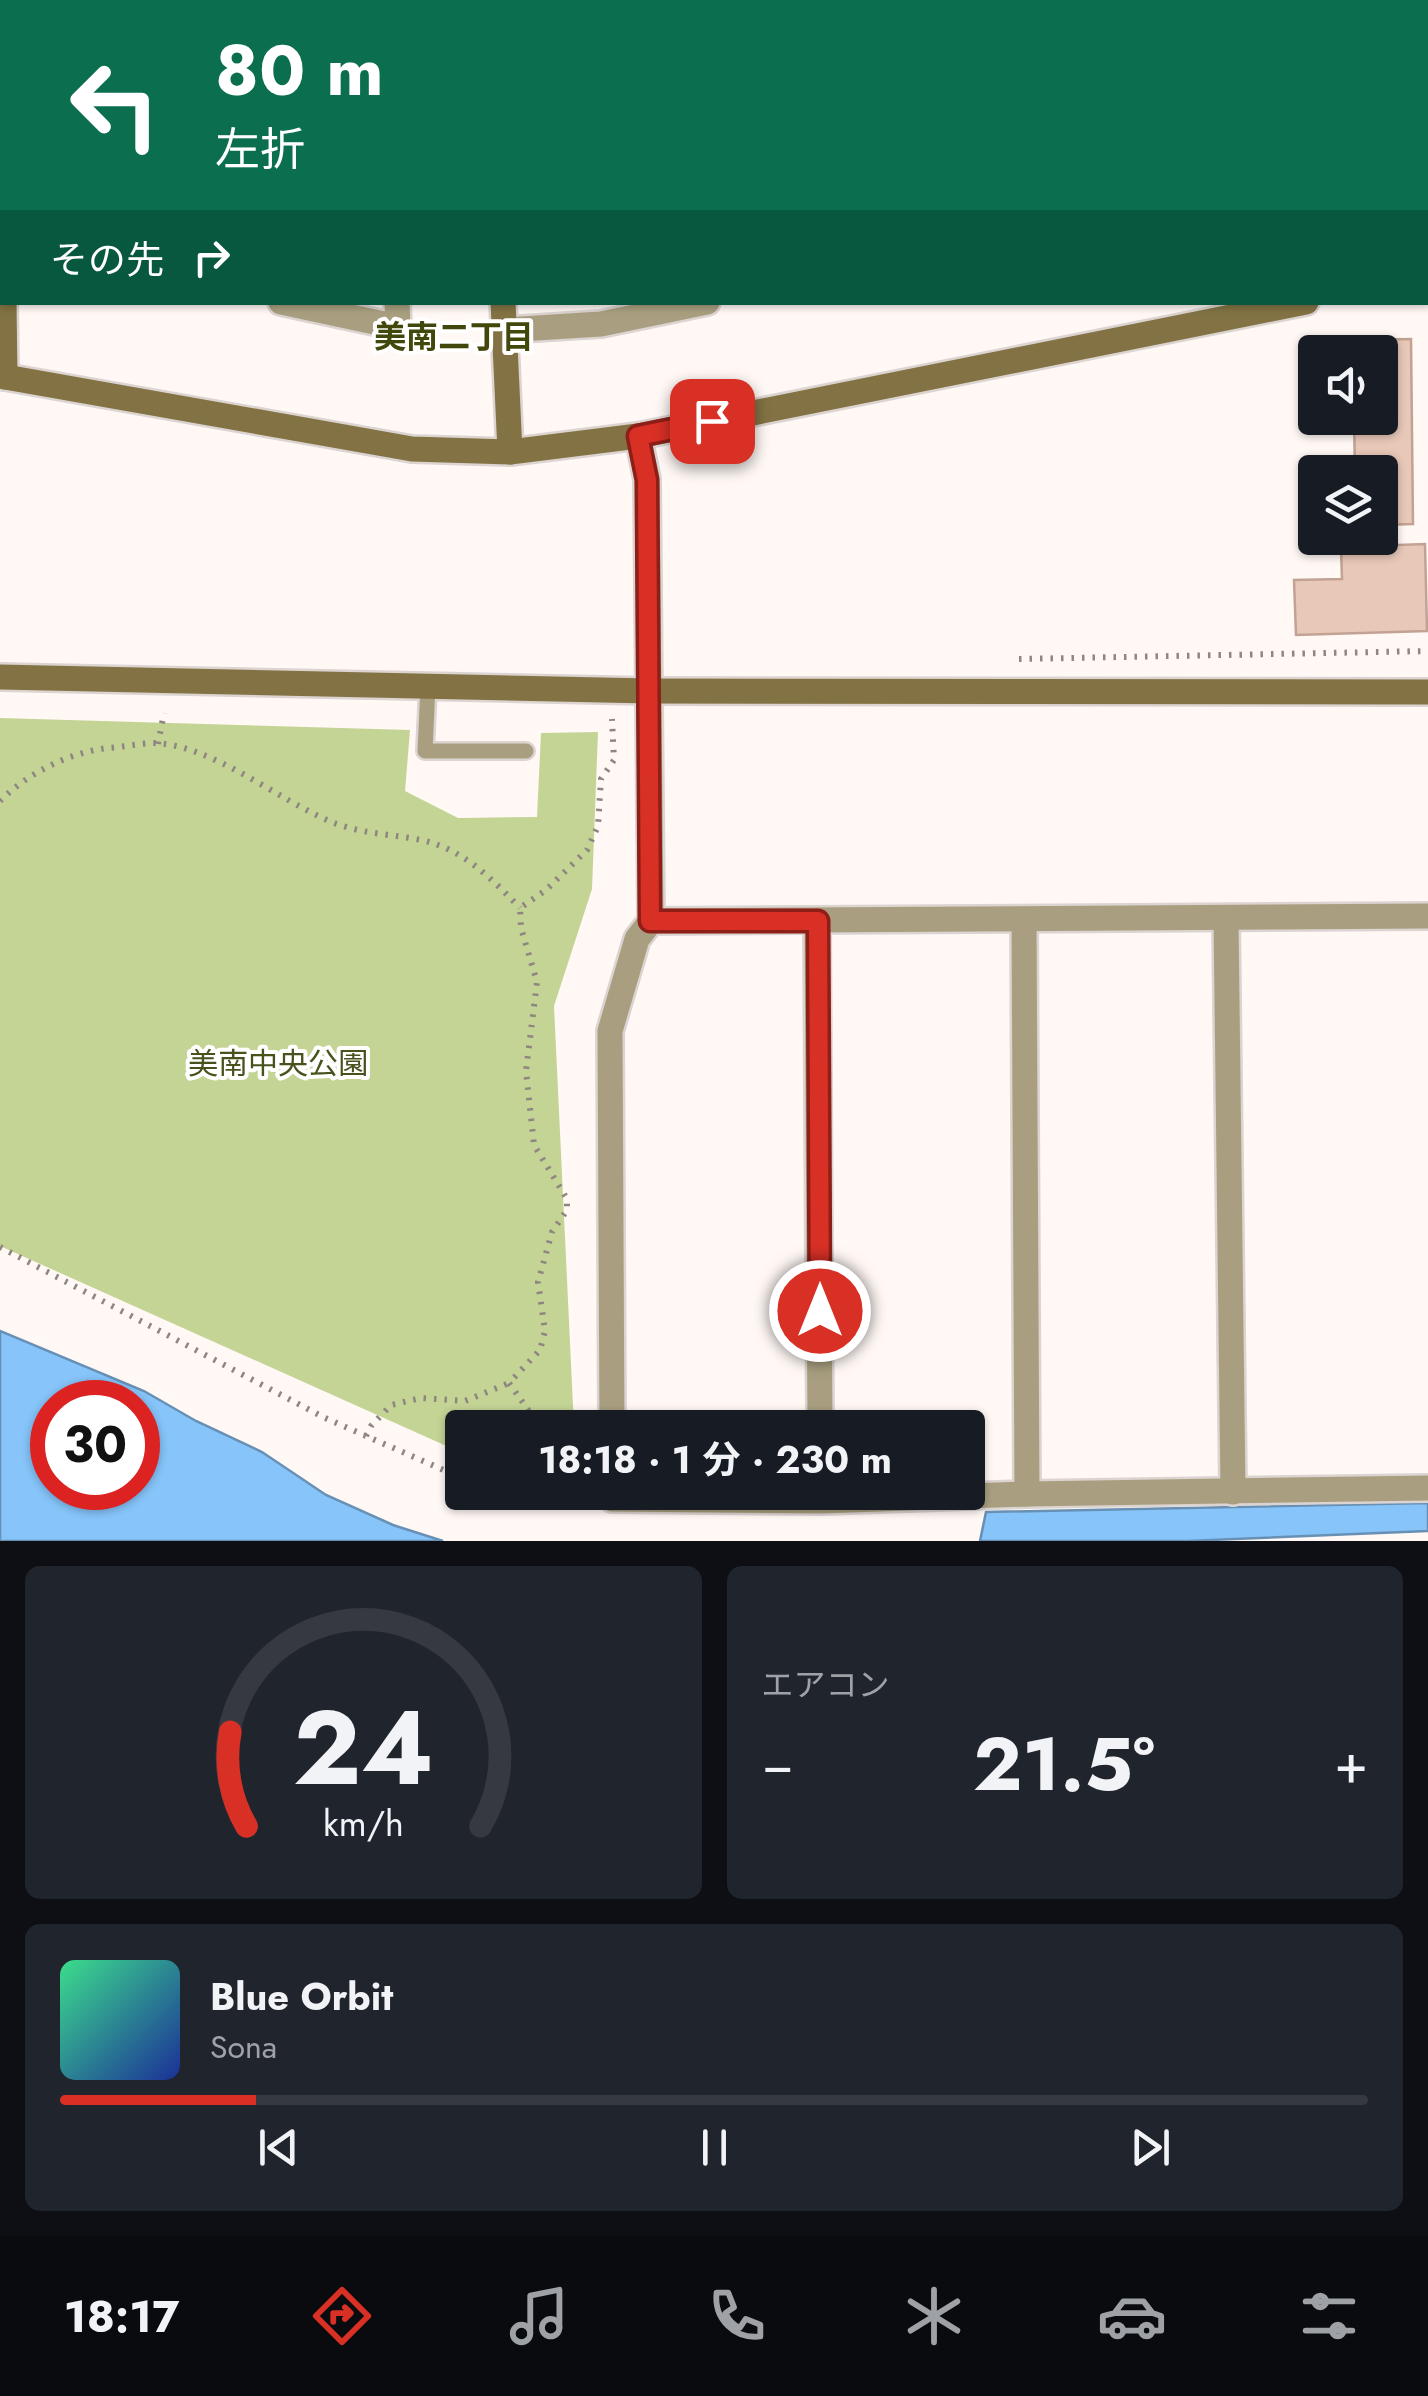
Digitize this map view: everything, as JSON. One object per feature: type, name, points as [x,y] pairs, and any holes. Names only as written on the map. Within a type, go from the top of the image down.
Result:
[{"type":"street","points":[[4,305],[2,376],[412,449],[510,452],[638,436],[1291,305]]},
{"type":"street","points":[[295,305],[398,327],[397,305]]},
{"type":"street","points":[[503,305],[510,452]]},
{"type":"street","points":[[504,330],[601,313],[679,305]]},
{"type":"street","points":[[612,1410],[610,1031],[638,939],[650,921],[647,480],[638,436]]},
{"type":"street","points":[[0,677],[649,691],[1428,692]]},
{"type":"street","points":[[650,921],[1428,916]]},
{"type":"street","points":[[1226,918],[1233,1492]]},
{"type":"street","points":[[1024,920],[1027,1494]]},
{"type":"street","points":[[818,921],[820,1410]]},
{"type":"street","points":[[985,1495],[1428,1488]]},
{"type":"lane","points":[[428,686],[425,751],[526,751]]},
{"type":"path","points":[[1002,660],[1428,651]]},
{"type":"path","points":[[158,744],[164,712]]},
{"type":"path","points":[[520,908],[546,890],[587,850],[598,826],[601,779],[614,760],[612,719]]},
{"type":"path","points":[[0,801],[47,766],[88,751],[158,744],[215,762],[330,822],[354,830],[422,840],[462,854],[520,908],[520,928],[536,982],[526,1072],[534,1145],[567,1199],[567,1210],[552,1232],[538,1282],[545,1331],[540,1350],[509,1383],[466,1401],[421,1398],[391,1405],[366,1436]]},
{"type":"path","points":[[0,1247],[325,1418],[445,1471]]},
{"type":"path","points":[[509,1383],[528,1410]]},
{"type":"green space","name":"美南中央公園","points":[[0,718],[410,730],[405,791],[458,818],[537,817],[541,733],[598,732],[592,889],[554,1006],[573,1410],[445,1410],[445,1445],[0,1246]]},
{"type":"water","points":[[0,1331],[118,1380],[30,1380],[30,1510],[160,1510],[160,1400],[262,1452],[326,1495],[393,1525],[443,1541],[0,1541]]},
{"type":"water","points":[[1428,1503],[1428,1531],[1187,1541],[980,1541],[986,1512]]},
{"type":"building","points":[[1398,339],[1411,339],[1413,524],[1398,524],[1398,455],[1355,455],[1354,435],[1398,435]]},
{"type":"building","points":[[1425,544],[1427,631],[1296,635],[1294,580],[1342,579],[1341,555],[1398,555],[1398,545]]},
{"type":"district","name":"美南二丁目","points":[[454,337]]},
{"type":"route","points":[[712,421],[638,436],[647,480],[650,921],[818,921],[820,1311]]}]
